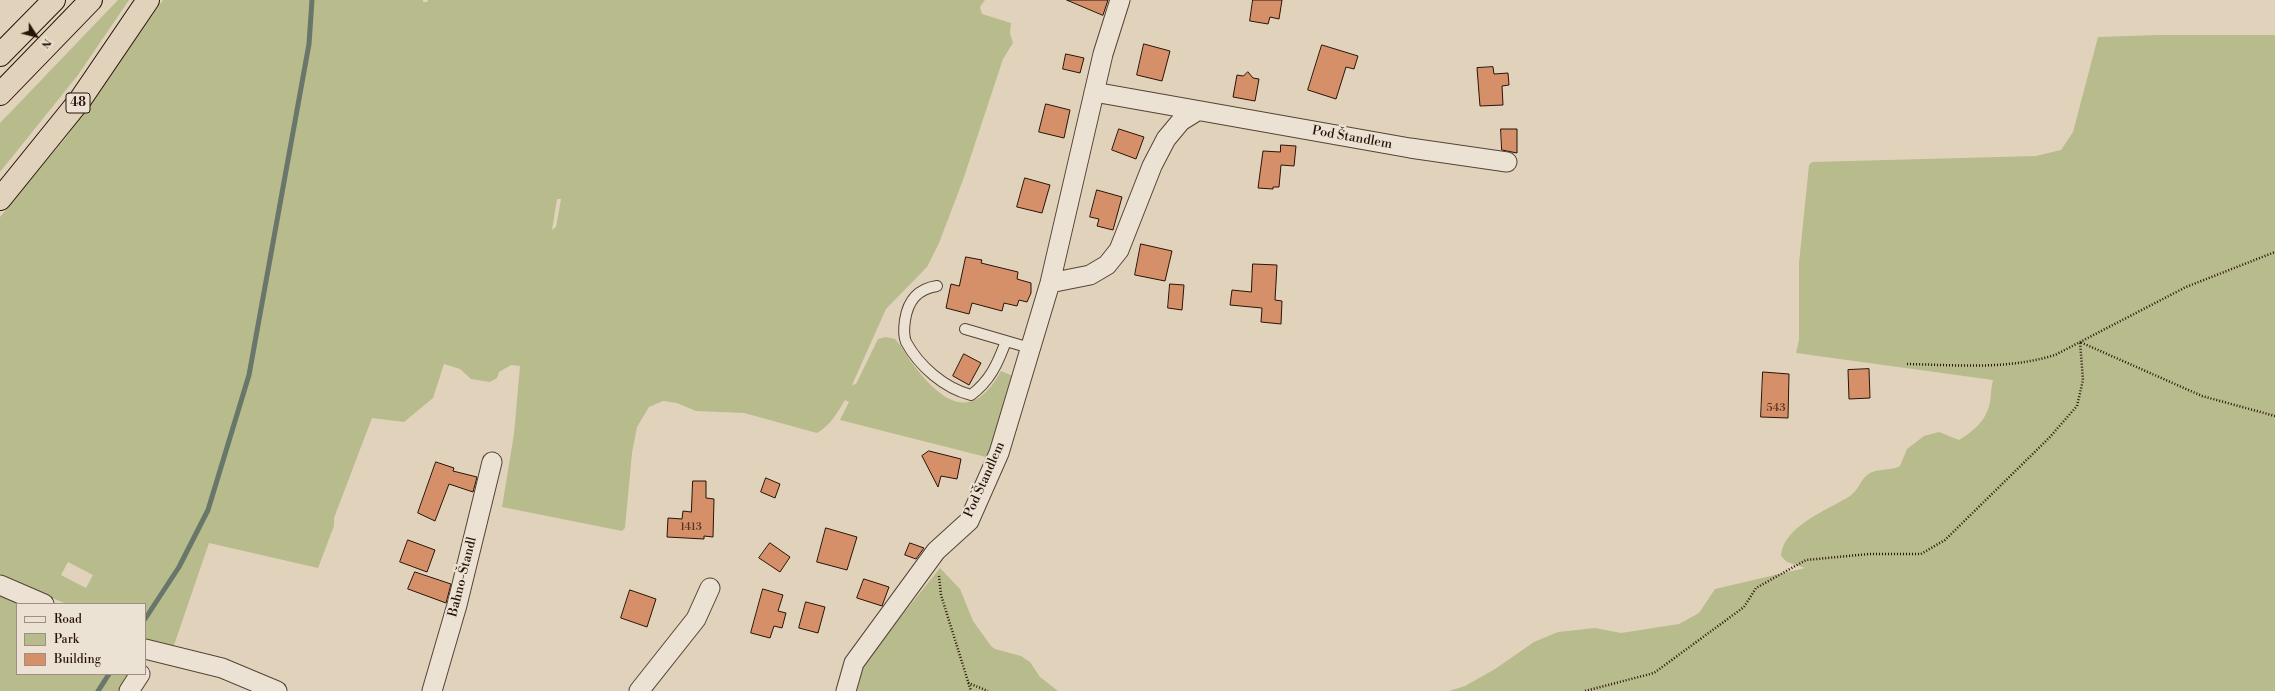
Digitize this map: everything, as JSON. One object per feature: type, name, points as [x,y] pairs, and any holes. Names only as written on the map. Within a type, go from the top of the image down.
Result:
[{"type":"highway","points":[[0,55],[54,0]]},
{"type":"highway","points":[[0,94],[91,0]]},
{"type":"highway","name":"48","points":[[0,199],[80,100],[148,0]]},
{"type":"street","name":"Pod Štandlem","points":[[846,691],[854,663],[936,552],[968,521],[999,453],[1050,283],[1103,54],[1120,0]]},
{"type":"street","name":"Pod Štandlem","points":[[1094,92],[1197,111],[1507,162]]},
{"type":"street","points":[[1050,283],[1090,275],[1108,265],[1119,250],[1152,166],[1166,139],[1181,121],[1197,111]]},
{"type":"street","name":"Bahno-Štandl","points":[[432,691],[457,605],[492,462]]},
{"type":"street","points":[[0,585],[42,603]]},
{"type":"street","points":[[639,691],[696,619],[710,588]]},
{"type":"street","points":[[146,664],[150,650],[222,668],[277,691]]},
{"type":"street","points":[[129,691],[139,675]]},
{"type":"lane","points":[[937,286],[928,287],[913,297],[907,308],[903,328],[906,341],[932,374],[955,391],[971,396],[981,388],[996,368],[1006,341]]},
{"type":"lane","points":[[965,329],[1030,348]]},
{"type":"path","points":[[1907,364],[2001,366],[2032,362],[2055,354],[2080,342],[2186,287],[2275,252]]},
{"type":"path","points":[[2080,342],[2202,396],[2275,416]]},
{"type":"path","points":[[1585,691],[1654,673],[1744,607],[1756,588],[1806,560],[1869,554],[1921,554],[1945,540],[2049,438],[2077,406],[2083,380],[2080,342]]},
{"type":"path","points":[[936,552],[941,595],[971,691]]},
{"type":"path","points":[[968,682],[988,691]]},
{"type":"green space","points":[[118,0],[129,0],[78,75],[0,172],[0,123]]},
{"type":"green space","points":[[163,0],[423,0],[423,2],[427,2],[428,0],[985,0],[980,7],[982,14],[1011,23],[1010,33],[1013,43],[1003,59],[963,180],[939,243],[927,267],[886,309],[852,385],[856,384],[878,339],[886,337],[895,339],[912,364],[937,390],[948,398],[958,402],[969,402],[980,397],[990,387],[1001,371],[1013,376],[990,458],[840,420],[849,402],[845,400],[830,422],[817,433],[744,413],[696,411],[677,403],[663,401],[649,407],[637,427],[632,453],[625,528],[622,531],[502,507],[514,434],[520,366],[511,365],[499,372],[497,378],[490,382],[471,379],[460,369],[444,364],[433,398],[404,422],[372,418],[334,518],[334,526],[318,568],[209,543],[173,648],[146,642],[146,603],[65,603],[10,581],[0,574],[0,217],[67,136]],"holes":[[[557,199],[561,199],[556,227],[552,230]],[[68,562],[93,575],[86,588],[61,575]]]},
{"type":"green space","points":[[2158,35],[2275,35],[2275,691],[1449,691],[1465,686],[1495,669],[1534,642],[1558,632],[1595,628],[1621,633],[1679,624],[1699,613],[1715,589],[1805,568],[1787,562],[1781,556],[1784,545],[1798,528],[1819,513],[1853,494],[1864,478],[1870,473],[1900,466],[1907,449],[1924,436],[1939,432],[1959,440],[1975,429],[1986,415],[1990,402],[1993,380],[1796,353],[1799,340],[1799,263],[1809,165],[1812,162],[2036,156],[2061,150],[2073,132],[2098,37]]},
{"type":"green space","points":[[940,568],[960,589],[973,621],[991,646],[995,649],[1021,656],[1030,662],[1040,677],[1058,691],[850,691],[854,675]]},
{"type":"green space","points":[[0,590],[27,603],[16,603],[16,675],[130,675],[119,691],[0,691]]},
{"type":"building","points":[[1067,0],[1108,0],[1103,15]]},
{"type":"building","points":[[1253,0],[1282,0],[1279,19],[1270,17],[1268,24],[1250,21]]},
{"type":"building","points":[[1144,44],[1170,51],[1162,81],[1137,75]]},
{"type":"building","points":[[1322,45],[1358,56],[1354,69],[1346,67],[1336,99],[1308,90]]},
{"type":"building","points":[[1066,54],[1084,58],[1080,73],[1063,69]]},
{"type":"building","points":[[1493,67],[1494,74],[1508,73],[1509,85],[1502,86],[1503,105],[1480,106],[1477,68]]},
{"type":"building","points":[[1248,72],[1253,78],[1259,79],[1255,101],[1233,97],[1237,75],[1243,76]]},
{"type":"building","points":[[1046,104],[1070,110],[1064,138],[1039,132]]},
{"type":"building","points":[[1119,129],[1144,137],[1136,159],[1112,150]]},
{"type":"building","points":[[1501,129],[1517,129],[1517,153],[1502,150]]},
{"type":"building","points":[[1281,145],[1296,146],[1294,166],[1281,165],[1279,187],[1273,187],[1273,189],[1258,188],[1263,151],[1280,152]]},
{"type":"building","points":[[1025,178],[1050,185],[1042,213],[1017,207]]},
{"type":"building","points":[[1097,190],[1122,197],[1113,230],[1097,226],[1099,219],[1090,217]]},
{"type":"building","points":[[1141,244],[1172,251],[1165,281],[1135,275]]},
{"type":"building","points":[[966,257],[982,260],[981,263],[1018,272],[1017,279],[1031,283],[1031,293],[1027,302],[1019,300],[1017,306],[1004,303],[1002,311],[972,303],[969,314],[946,308],[951,284],[959,286]]},
{"type":"building","points":[[1253,264],[1277,265],[1275,300],[1282,301],[1281,324],[1261,322],[1262,308],[1230,305],[1232,290],[1251,292]]},
{"type":"building","points":[[1170,284],[1184,285],[1182,310],[1168,308]]},
{"type":"building","points":[[964,354],[981,363],[969,385],[953,376]]},
{"type":"building","points":[[1869,369],[1870,398],[1849,399],[1848,370]]},
{"type":"building","points":[[1763,372],[1789,374],[1788,418],[1761,417]]},
{"type":"building","points":[[929,451],[961,459],[957,479],[941,476],[938,487],[922,456]]},
{"type":"building","points":[[436,462],[454,468],[453,471],[477,477],[473,492],[449,484],[435,521],[418,513]]},
{"type":"building","points":[[766,478],[780,484],[775,498],[761,492]]},
{"type":"building","points":[[693,481],[706,481],[706,498],[714,499],[713,537],[704,536],[704,539],[667,537],[668,518],[682,519],[683,511],[691,512]]},
{"type":"building","points":[[826,528],[857,537],[847,570],[817,562]]},
{"type":"building","points":[[408,540],[435,550],[427,572],[400,562]]},
{"type":"building","points":[[770,543],[790,557],[780,572],[759,558]]},
{"type":"building","points":[[910,543],[924,548],[916,559],[905,555]]},
{"type":"building","points":[[415,572],[451,584],[446,603],[408,589]]},
{"type":"building","points":[[864,579],[889,587],[882,606],[857,598]]},
{"type":"building","points":[[763,589],[783,595],[778,611],[786,613],[782,628],[774,626],[770,638],[751,633]]},
{"type":"building","points":[[630,590],[656,599],[647,627],[621,618]]},
{"type":"building","points":[[806,602],[825,607],[818,633],[799,628]]},
{"type":"waterway","points":[[146,617],[179,567],[208,510],[249,375],[309,44],[312,0]]},
{"type":"waterway","points":[[98,691],[108,675]]}]
